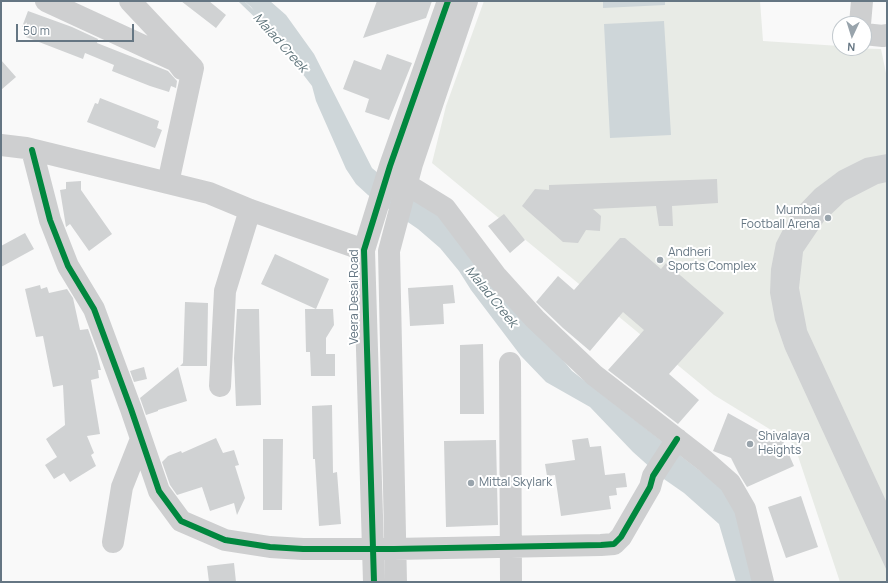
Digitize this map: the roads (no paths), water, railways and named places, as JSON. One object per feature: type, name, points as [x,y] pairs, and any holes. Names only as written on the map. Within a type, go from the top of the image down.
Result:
[{"type":"street","points":[[46,1],[176,61],[191,78]]},
{"type":"street","points":[[130,1],[193,68],[168,183]]},
{"type":"street","name":"Veera Desai Road","points":[[374,582],[364,250],[390,166],[448,1]]},
{"type":"street","points":[[396,582],[388,251],[412,164],[467,1]]},
{"type":"street","points":[[861,16],[862,1]]},
{"type":"street","points":[[872,35],[887,35]]},
{"type":"street","points":[[1,145],[26,148],[209,193],[250,210],[364,250]]},
{"type":"street","points":[[32,150],[50,220],[68,266],[94,309],[159,492],[181,521],[225,540],[247,544],[302,549],[396,549],[614,544],[621,537],[654,481],[678,446]]},
{"type":"street","points":[[405,189],[445,208],[507,287],[535,319],[594,375],[678,446],[730,483],[745,509],[763,582]]},
{"type":"street","points":[[220,386],[225,291],[250,210]]},
{"type":"street","points":[[510,363],[511,582]]},
{"type":"street","points":[[113,542],[122,487],[141,439]]},
{"type":"water","points":[[244,1],[270,1],[286,15],[314,54],[372,168],[392,185],[439,209],[572,371],[722,488],[739,507],[759,582],[736,582],[719,524],[684,493],[661,477],[633,452],[590,407],[546,382],[521,356],[471,290],[459,271],[440,248],[418,229],[368,195],[356,184],[346,169],[316,101],[312,86],[251,7]]},
{"type":"water","points":[[603,1],[665,1],[665,5],[603,8]]},
{"type":"water","points":[[664,21],[671,135],[610,138],[604,24]]},
{"type":"waterway","name":"Malad Creek","points":[[241,1],[266,25]]},
{"type":"place","name":"Mumbai Football Arena","points":[[828,218]]},
{"type":"place","name":"Andheri Sports Complex","points":[[660,260]]},
{"type":"place","name":"Shivalaya Heights","points":[[750,444]]},
{"type":"place","name":"Mittal Skylark","points":[[471,483]]}]
